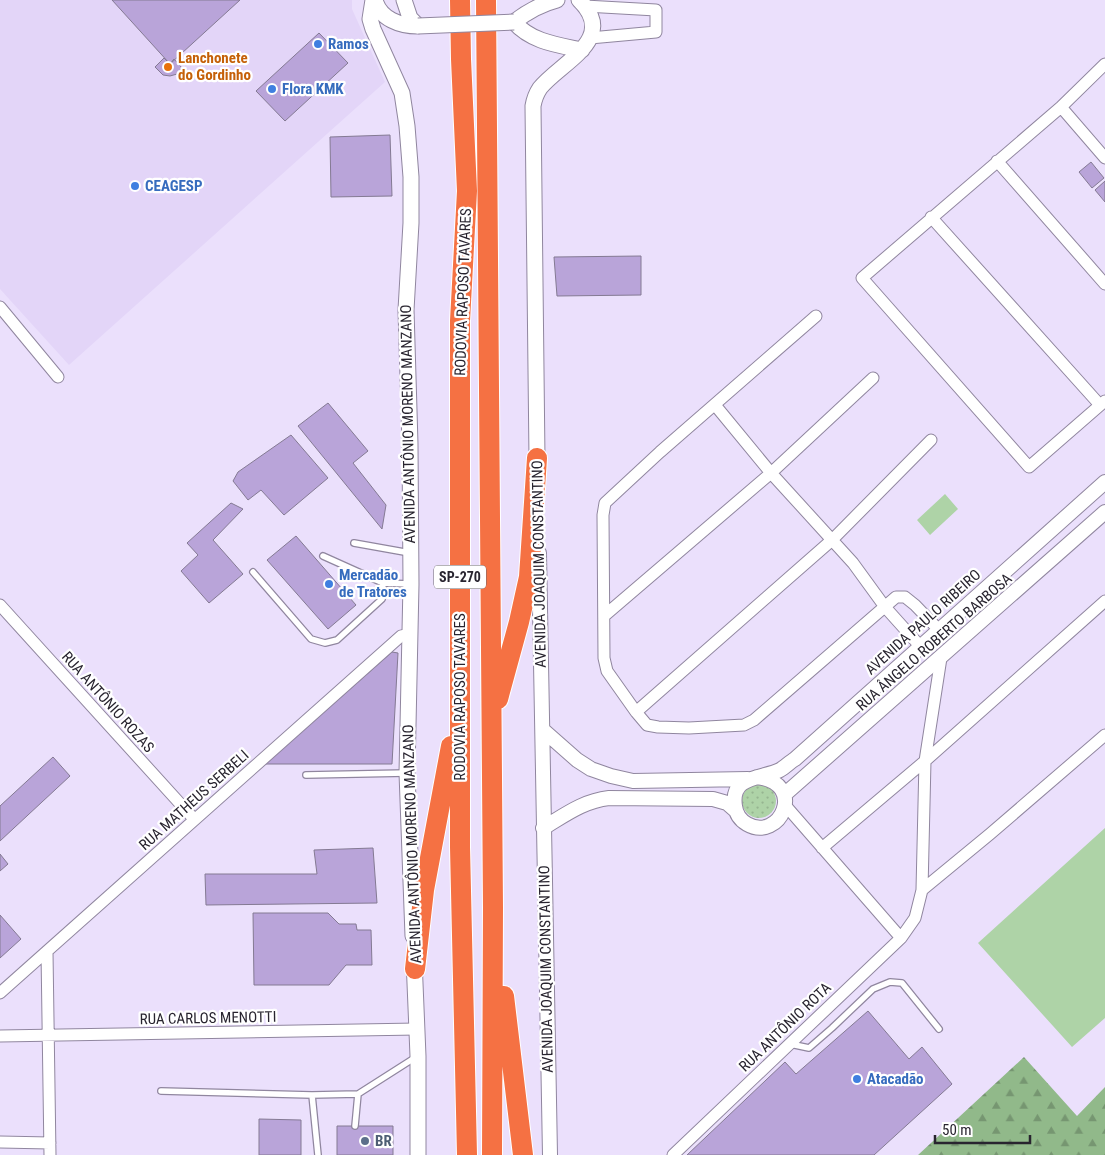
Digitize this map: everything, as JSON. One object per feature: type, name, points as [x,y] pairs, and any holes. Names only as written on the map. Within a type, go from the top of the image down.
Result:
[{"type":"highway","name":"RODOVIA RAPOSO TAVARES","points":[[460,0],[467,191],[460,322],[460,847],[466,1155]]},
{"type":"highway","name":"RODOVIA RAPOSO TAVARES","points":[[486,0],[493,907],[492,1155]]},
{"type":"highway","points":[[492,723],[529,577],[537,458]]},
{"type":"highway","points":[[415,969],[424,890],[450,749],[460,585]]},
{"type":"highway","points":[[493,907],[523,1155]]},
{"type":"main road","name":"AVENIDA ANTÔNIO MORENO MANZANO","points":[[374,0],[390,19],[404,25],[514,22]]},
{"type":"main road","name":"AVENIDA ANTÔNIO MORENO MANZANO","points":[[374,0],[370,19],[373,29],[402,93],[408,126],[411,177],[411,224],[406,310],[410,444],[411,584],[407,773],[418,1056],[418,1155]]},
{"type":"main road","points":[[404,0],[410,18],[418,26]]},
{"type":"main road","points":[[557,0],[543,4],[524,14],[514,22],[519,28],[543,42],[586,44],[591,21],[582,3]]},
{"type":"main road","name":"AVENIDA JOAQUIM CONSTANTINO","points":[[537,458],[533,106],[540,88],[586,44]]},
{"type":"street","points":[[582,3],[656,10],[656,32],[586,44]]},
{"type":"street","points":[[931,217],[1103,403],[1029,467],[862,278],[931,217],[1060,107],[1105,64]]},
{"type":"street","points":[[1060,107],[1105,158]]},
{"type":"street","points":[[997,162],[1105,284]]},
{"type":"street","points":[[0,307],[58,377]]},
{"type":"street","points":[[816,316],[777,348],[605,503],[603,511],[604,658],[606,668],[636,712],[647,725],[652,727],[689,728],[748,724],[896,597],[905,597],[939,630]]},
{"type":"street","points":[[604,616],[772,473],[873,378]]},
{"type":"street","points":[[715,405],[772,473],[853,563],[885,607],[920,646]]},
{"type":"street","points":[[636,712],[832,540],[931,440]]},
{"type":"street","name":"AVENIDA JOAQUIM CONSTANTINO","points":[[537,458],[550,1155]]},
{"type":"street","name":"AVENIDA PAULO RIBEIRO","points":[[543,730],[591,769],[633,781],[752,778],[780,770],[1105,482]]},
{"type":"street","name":"RUA ÂNGELO ROBERTO BARBOSA","points":[[785,800],[1105,512]]},
{"type":"street","points":[[822,848],[926,761],[1105,602]]},
{"type":"street","name":"RUA ANTÔNIO ROZAS","points":[[0,605],[194,818]]},
{"type":"street","name":"RUA MATHEUS SERBELI","points":[[0,993],[194,818],[401,636],[410,634]]},
{"type":"street","points":[[922,890],[926,761],[941,658]]},
{"type":"street","points":[[922,890],[1105,735]]},
{"type":"street","points":[[735,810],[736,792],[741,785],[752,778],[769,778],[778,785],[785,800],[822,848],[901,938]]},
{"type":"street","points":[[543,828],[582,805],[594,800],[609,798],[713,799],[727,802],[746,824],[756,828],[766,827],[775,823],[782,816],[785,800]]},
{"type":"street","name":"RUA ANTÔNIO ROTA","points":[[673,1155],[901,938],[916,918],[922,890]]},
{"type":"street","points":[[47,952],[50,1155]]},
{"type":"street","name":"RUA CARLOS MENOTTI","points":[[0,1036],[417,1029]]},
{"type":"street","points":[[0,1142],[50,1143]]},
{"type":"lane","points":[[354,543],[410,553]]},
{"type":"lane","points":[[323,556],[383,583],[411,584]]},
{"type":"lane","points":[[253,572],[311,639],[325,643],[337,640],[382,600],[383,583]]},
{"type":"lane","points":[[306,775],[407,773]]},
{"type":"lane","points":[[790,1044],[809,1048],[873,989],[890,982],[902,983],[940,1029]]},
{"type":"lane","points":[[161,1091],[312,1095],[358,1094],[418,1056]]},
{"type":"lane","points":[[355,1126],[358,1094]]},
{"type":"lane","points":[[312,1095],[318,1155]]},
{"type":"shaded area","name":"CEAGESP","points":[[0,0],[352,0],[352,9],[385,82],[69,365],[0,289]]},
{"type":"green space","points":[[945,494],[958,509],[930,535],[917,520]]},
{"type":"green space","points":[[759,784],[771,789],[776,801],[771,813],[759,818],[747,813],[742,801],[747,789]]},
{"type":"green space","points":[[1105,828],[1105,1018],[1072,1047],[978,943]]},
{"type":"green space","points":[[1024,1057],[1077,1116],[1105,1087],[1105,1155],[918,1155]]},
{"type":"building","points":[[112,0],[240,0],[170,64]]},
{"type":"building","points":[[319,33],[348,63],[285,121],[256,91]]},
{"type":"building","name":"Lanchonete do Gordinho","points":[[164,58],[170,64],[174,59],[182,68],[177,74],[163,75],[155,67]]},
{"type":"building","points":[[390,135],[392,196],[331,197],[330,137]]},
{"type":"building","points":[[1091,162],[1104,178],[1092,188],[1079,172]]},
{"type":"building","points":[[1105,181],[1105,202],[1095,190]]},
{"type":"building","points":[[641,256],[641,295],[557,296],[554,257]]},
{"type":"building","points":[[328,403],[368,451],[353,463],[386,505],[382,529],[298,426]]},
{"type":"building","points":[[291,435],[328,478],[284,515],[261,490],[248,500],[233,481],[238,472]]},
{"type":"building","points":[[231,503],[243,509],[213,540],[243,574],[209,603],[181,571],[198,555],[187,543]]},
{"type":"building","points":[[296,536],[356,605],[328,629],[267,560]]},
{"type":"building","points":[[392,652],[398,653],[392,764],[265,764]]},
{"type":"building","points":[[53,757],[70,776],[0,841],[0,806]]},
{"type":"building","points":[[373,848],[377,903],[206,905],[205,874],[317,874],[314,850]]},
{"type":"building","points":[[0,854],[8,864],[0,871]]},
{"type":"building","points":[[253,913],[328,913],[339,924],[356,924],[357,930],[371,930],[372,965],[346,965],[329,985],[254,985]]},
{"type":"building","points":[[0,915],[21,939],[0,958]]},
{"type":"building","name":"Atacadão","points":[[868,1011],[909,1059],[922,1047],[952,1084],[874,1155],[687,1155],[785,1062],[796,1074]]},
{"type":"building","points":[[259,1119],[301,1120],[301,1155],[259,1155]]},
{"type":"building","name":"BR","points":[[337,1126],[393,1126],[393,1155],[337,1155]]},
{"type":"place","name":"Ramos","points":[[318,44]]},
{"type":"place","name":"Lanchonete do Gordinho","points":[[168,67]]},
{"type":"place","name":"Flora KMK","points":[[272,89]]},
{"type":"place","name":"CEAGESP","points":[[135,186]]},
{"type":"place","name":"Mercadão de Tratores","points":[[329,584]]},
{"type":"place","name":"Atacadão","points":[[857,1079]]},
{"type":"place","name":"BR","points":[[365,1141]]}]
